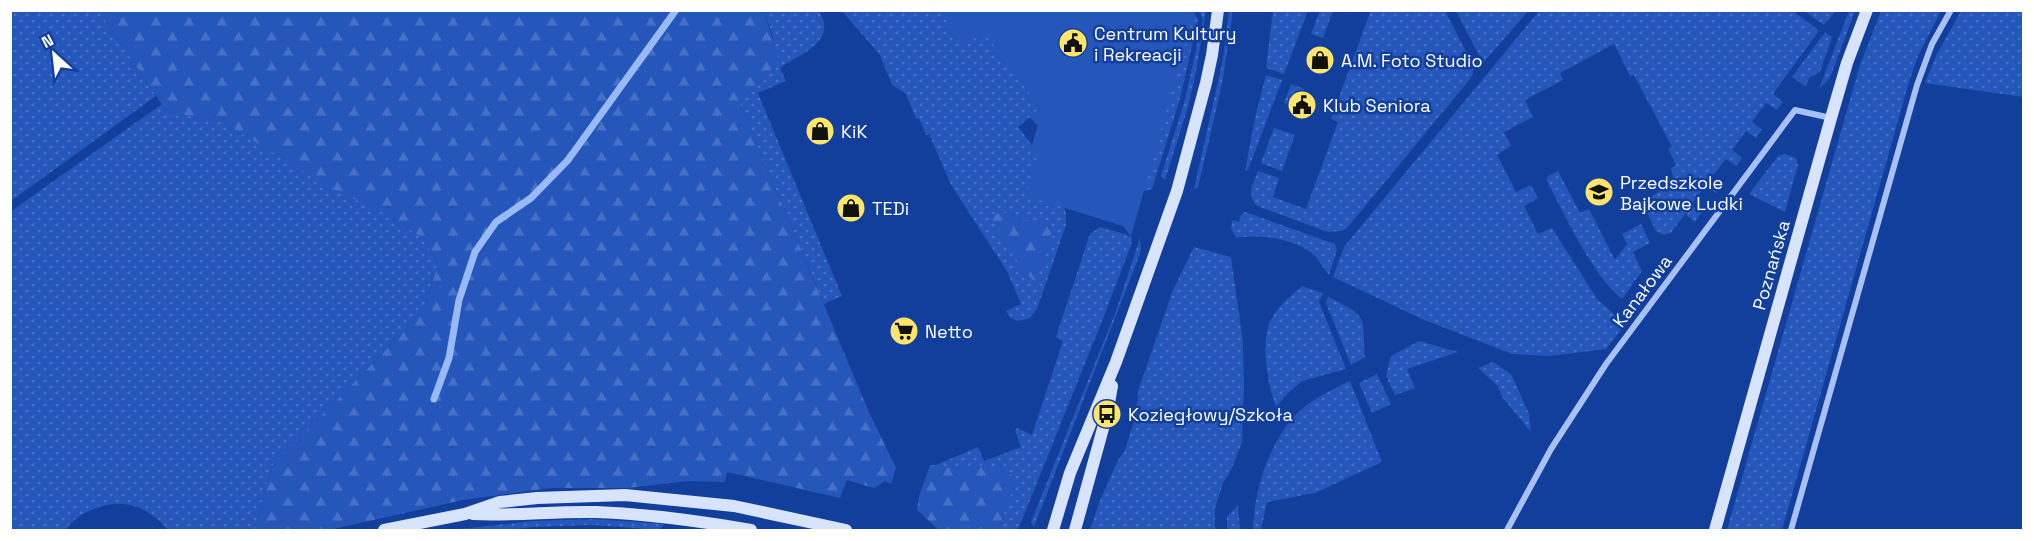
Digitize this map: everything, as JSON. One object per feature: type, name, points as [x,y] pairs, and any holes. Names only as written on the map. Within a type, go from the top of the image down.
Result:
[{"type":"street","points":[[1053,531],[1070,473],[1116,362],[1177,190],[1212,55],[1218,10]]},
{"type":"street","name":"Poznańska","points":[[1715,531],[1847,63],[1867,10]]},
{"type":"street","points":[[1791,531],[1917,85],[1932,44],[1951,10]]},
{"type":"street","name":"Kanałowa","points":[[1507,531],[1551,449],[1606,364],[1795,110],[1831,118]]},
{"type":"street","points":[[1075,531],[1107,414],[1116,362]]},
{"type":"street","points":[[384,531],[465,514],[500,502],[537,498],[646,496],[734,507],[846,531]]},
{"type":"street","points":[[465,514],[597,512],[671,518],[751,531]]},
{"type":"green space","points":[[1190,10],[1198,19],[1181,95],[1152,189],[1138,193]]},
{"type":"green space","points":[[1371,10],[1445,11],[1472,63],[1473,73],[1470,79],[1347,228],[1342,231],[1328,232],[1257,206],[1251,194],[1258,171],[1279,178],[1273,197],[1306,209],[1338,122],[1331,119]]},
{"type":"green space","points":[[11,11],[99,11],[156,96],[11,201]]},
{"type":"green space","points":[[99,11],[764,11],[778,58],[766,79],[738,99],[868,410],[896,468],[891,484],[885,481],[874,488],[847,480],[840,498],[727,472],[725,482],[688,481],[627,488],[550,488],[463,500],[329,530],[254,530],[272,466],[425,310],[438,262],[421,237],[394,218],[327,186],[223,122],[167,112]]},
{"type":"green space","points":[[764,11],[819,11],[824,21],[821,38],[815,45],[780,68],[786,81],[758,93],[842,296],[824,304],[738,99],[766,79],[773,38]]},
{"type":"green space","points":[[842,11],[973,11],[1044,102],[1066,212],[1066,225],[1037,309],[1030,318],[1016,320],[1008,315],[1006,311],[1021,304],[1007,271],[951,185],[929,134],[926,135],[919,118],[916,119],[906,94],[892,85],[880,55]],"holes":[[[1030,117],[1038,126],[1032,145],[1018,127]],[[1001,212],[1048,226],[1052,231],[1036,282]]]},
{"type":"green space","points":[[940,11],[1195,11],[1131,236],[1123,226],[1026,196],[1038,158],[1032,146],[1038,125],[1030,117],[1040,108],[984,32],[963,47]]},
{"type":"green space","points":[[1199,11],[1206,11],[1196,72],[1188,107],[1165,180],[1161,176],[1184,103],[1203,19]]},
{"type":"green space","points":[[1229,11],[1232,11],[1232,18],[1222,84],[1198,188],[1194,189],[1223,59]]},
{"type":"green space","points":[[1273,11],[1308,11],[1284,74],[1266,68]]},
{"type":"green space","points":[[1320,11],[1333,11],[1323,38],[1311,34]]},
{"type":"green space","points":[[1456,11],[1528,11],[1484,62]]},
{"type":"green space","points":[[1539,11],[1793,11],[1818,32],[1773,94],[1783,102],[1777,110],[1766,103],[1752,122],[1762,130],[1756,138],[1746,131],[1732,150],[1742,158],[1736,166],[1726,159],[1711,178],[1721,186],[1716,193],[1705,186],[1691,205],[1701,213],[1695,222],[1685,214],[1670,234],[1664,235],[1656,231],[1642,202],[1670,185],[1673,176],[1671,168],[1676,165],[1668,149],[1672,147],[1634,75],[1630,76],[1614,44],[1560,73],[1563,80],[1525,100],[1533,117],[1504,132],[1511,146],[1497,155],[1516,192],[1531,185],[1538,198],[1524,206],[1538,234],[1552,228],[1597,299],[1617,317],[1623,327],[1606,349],[1550,356],[1512,354],[1422,319],[1333,277],[1344,247]]},
{"type":"green space","points":[[1804,11],[1836,11],[1824,25]]},
{"type":"green space","points":[[1849,11],[1855,11],[1830,78],[1819,89]]},
{"type":"green space","points":[[1881,11],[1941,11],[1918,56],[1909,82],[1782,530],[1727,530],[1860,65]]},
{"type":"green space","points":[[1961,11],[2024,12],[2023,97],[1925,83],[1936,56]]},
{"type":"green space","points":[[1825,32],[1832,37],[1820,72],[1809,78],[1806,87],[1792,77]]},
{"type":"green space","points":[[1266,75],[1282,80],[1248,170],[1245,171],[1255,118]]},
{"type":"green space","points":[[1291,84],[1304,89],[1297,108],[1284,103]]},
{"type":"green space","points":[[162,104],[167,112],[223,122],[327,185],[394,218],[421,237],[438,262],[425,310],[272,466],[254,530],[168,530],[145,510],[127,504],[117,504],[87,512],[66,530],[11,530],[10,212]]},
{"type":"green space","points":[[1274,128],[1295,135],[1282,171],[1261,163]]},
{"type":"green space","points":[[1785,154],[1796,158],[1798,165],[1785,212],[1749,194],[1778,156]]},
{"type":"green space","points":[[1558,171],[1580,213],[1589,209],[1615,260],[1627,244],[1622,234],[1641,224],[1650,243],[1633,252],[1642,271],[1622,299],[1611,289],[1590,261],[1547,181],[1548,176]]},
{"type":"green space","points":[[1001,212],[1048,226],[1052,231],[1036,283],[1017,261],[997,229],[993,220],[995,215]]},
{"type":"green space","points":[[1245,212],[1335,244],[1337,250],[1329,275],[1313,254],[1298,245],[1272,238],[1254,236],[1236,238],[1231,228],[1232,220],[1239,222],[1241,215]]},
{"type":"green space","points":[[1100,227],[1128,235],[1132,238],[1131,245],[1018,530],[998,530],[1014,486],[929,468],[930,465],[936,465],[978,447],[984,461],[1021,447],[1015,431],[1017,428],[1032,435],[1063,341],[1056,337],[1090,234]]},
{"type":"green space","points":[[1140,238],[1141,251],[1034,527],[1031,522],[1116,311]]},
{"type":"green space","points":[[1194,247],[1231,257],[1243,343],[1242,442],[1223,483],[1215,508],[1215,530],[1090,530],[1099,503],[1117,462],[1125,450],[1137,411],[1138,391],[1173,290]]},
{"type":"green space","points":[[1302,286],[1323,293],[1319,302],[1346,369],[1302,381],[1276,407],[1266,366],[1267,333],[1275,313]]},
{"type":"green space","points":[[1328,297],[1351,309],[1361,318],[1365,357],[1351,365],[1326,303]]},
{"type":"green space","points":[[1419,341],[1458,352],[1407,369],[1415,388],[1395,395],[1386,376],[1391,356]]},
{"type":"green space","points":[[1493,362],[1511,374],[1529,414],[1531,432],[1502,397],[1498,386],[1478,368]]},
{"type":"green space","points":[[1377,374],[1391,404],[1372,413],[1359,383]]},
{"type":"green space","points":[[1350,381],[1382,462],[1315,493],[1267,502],[1261,530],[1253,530],[1259,486],[1269,457],[1283,431],[1292,419],[1311,402]]},
{"type":"green space","points":[[984,465],[1003,470],[1013,476],[1014,486],[998,530],[939,530],[917,510],[919,496],[929,468]]},
{"type":"green space","points":[[1238,505],[1240,530],[1227,530],[1227,517]]},
{"type":"green space","points":[[594,519],[664,524],[660,530],[593,525],[506,530],[450,530],[533,521]]},
{"type":"waterway","points":[[434,399],[449,358],[459,300],[475,252],[496,222],[531,198],[568,160],[676,10]]},
{"type":"place","name":"Centrum Kultury i Rekreacji","points":[[1073,43]]},
{"type":"place","name":"A.M. Foto Studio","points":[[1320,60]]},
{"type":"place","name":"Klub Seniora","points":[[1302,105]]},
{"type":"place","name":"KiK","points":[[820,131]]},
{"type":"place","name":"Przedszkole Bajkowe Ludki","points":[[1599,192]]},
{"type":"place","name":"TEDi","points":[[851,208]]},
{"type":"place","name":"Netto","points":[[904,331]]},
{"type":"place","name":"Koziegłowy/Szkoła","points":[[1107,414]]}]
